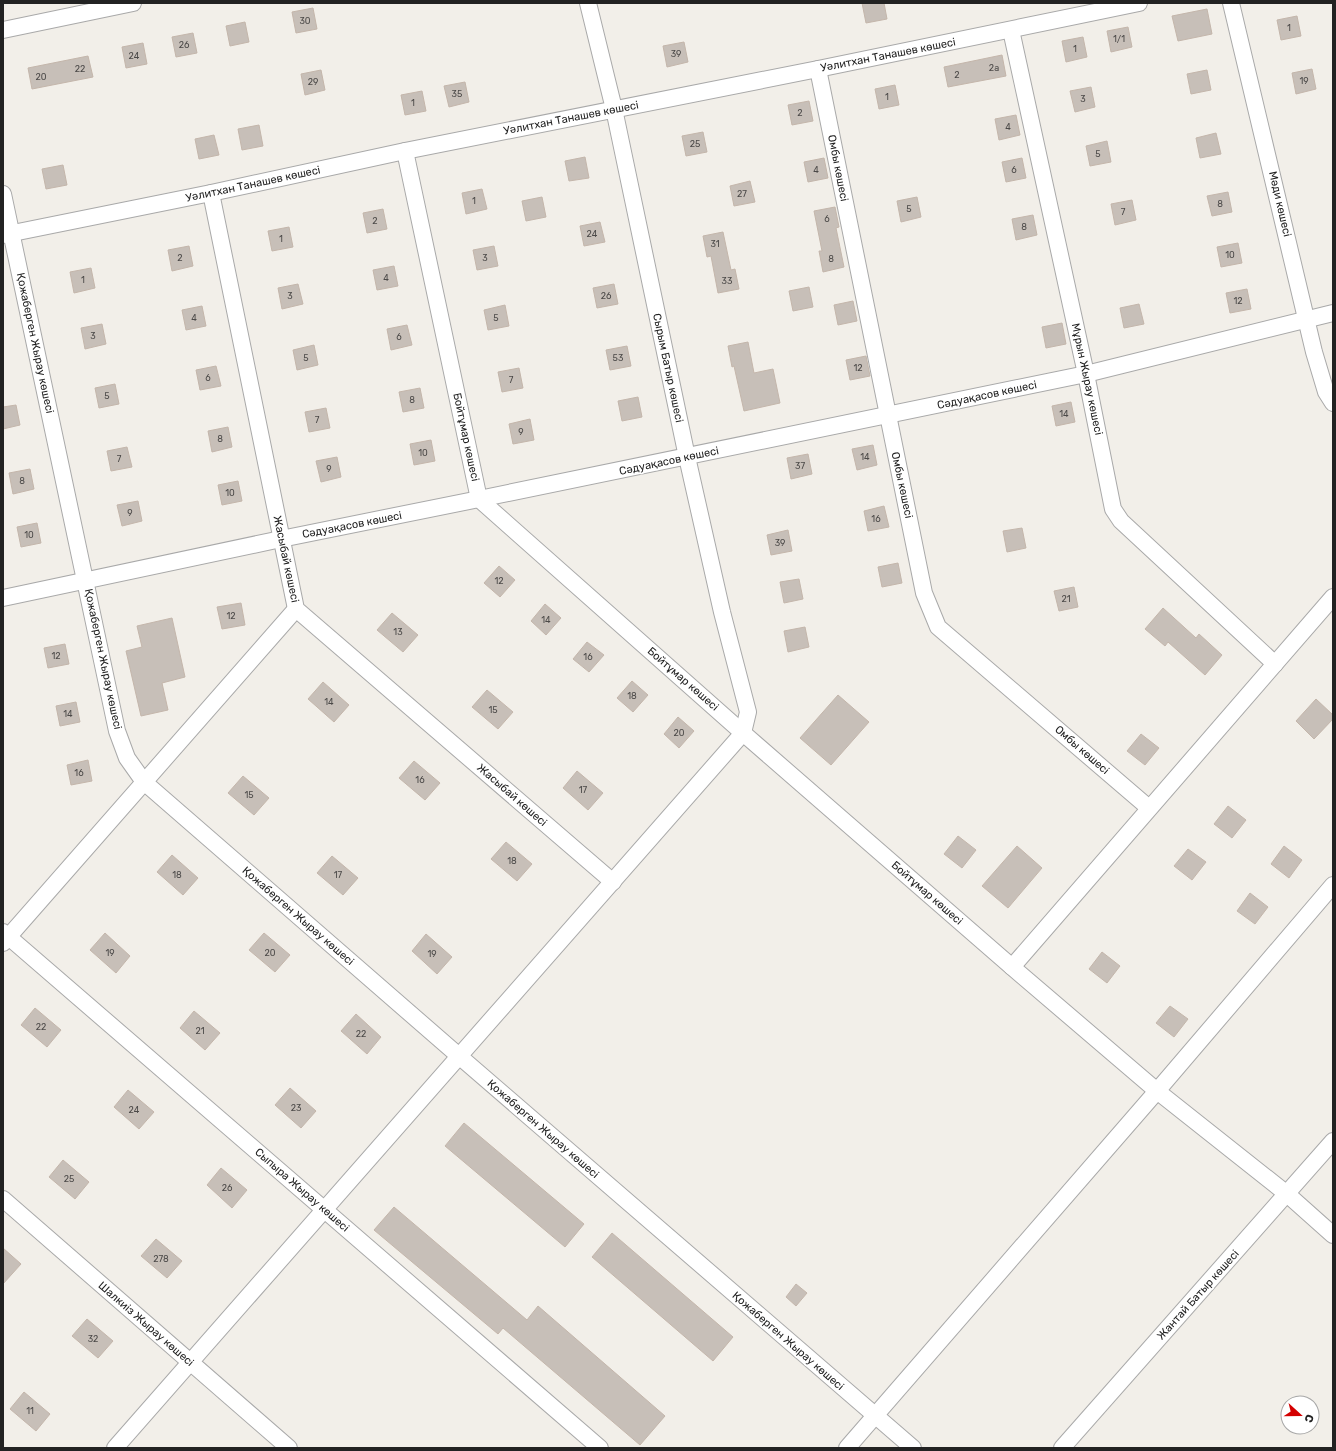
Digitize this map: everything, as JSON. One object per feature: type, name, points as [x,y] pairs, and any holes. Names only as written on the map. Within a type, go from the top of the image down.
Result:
[{"type":"street","points":[[3,30],[133,3]]},
{"type":"street","name":"Сырым Батыр көшесі","points":[[588,3],[614,109],[687,457],[722,612],[748,712],[743,733]]},
{"type":"street","name":"Уәлитхан Танашев көшесі","points":[[7,234],[211,193],[405,151],[818,69],[1139,3]]},
{"type":"street","name":"Мәди көшесі","points":[[1232,3],[1314,352],[1326,392],[1333,402]]},
{"type":"street","name":"Мұрын Жырау көшесі","points":[[1011,30],[1086,374],[1113,509],[1121,521],[1275,664]]},
{"type":"street","name":"Омбы көшесі","points":[[818,69],[924,593],[938,627],[1149,808]]},
{"type":"street","name":"Бойтұмар көшесі","points":[[405,151],[479,500],[743,733],[1012,967],[1157,1091],[1287,1194],[1333,1235]]},
{"type":"street","name":"Жасыбай көшесі","points":[[211,193],[296,609],[612,882]]},
{"type":"street","name":"Қожаберген Жырау көшесі","points":[[3,194],[7,234],[86,581],[117,731],[127,758],[144,782],[913,1448]]},
{"type":"street","name":"Сәдуақасов көшесі","points":[[3,598],[282,538],[479,500],[1086,374],[1333,313]]},
{"type":"street","points":[[1012,967],[1333,597]]},
{"type":"street","points":[[5,937],[296,609]]},
{"type":"street","points":[[115,1448],[743,733]]},
{"type":"street","points":[[847,1448],[1157,1091],[1333,885]]},
{"type":"street","name":"Сыпыра Жырау көшесі","points":[[5,937],[324,1209],[600,1448]]},
{"type":"street","name":"Жантай Батыр көшесі","points":[[1062,1448],[1333,1141]]},
{"type":"street","name":"Шалкиіз Жырау көшесі","points":[[3,1199],[290,1448]]},
{"type":"building","points":[[862,3],[884,3],[887,19],[866,23]]},
{"type":"building","points":[[313,8],[317,29],[296,33],[292,12]]},
{"type":"building","points":[[1207,9],[1212,34],[1178,41],[1172,16]]},
{"type":"building","points":[[1297,16],[1301,36],[1281,40],[1277,20]]},
{"type":"building","points":[[245,22],[249,42],[230,46],[226,26]]},
{"type":"building","points":[[1128,27],[1132,47],[1111,52],[1107,31]]},
{"type":"building","points":[[193,33],[197,53],[176,57],[172,37]]},
{"type":"building","points":[[1083,37],[1087,57],[1066,62],[1062,41]]},
{"type":"building","points":[[684,42],[688,62],[667,67],[663,46]]},
{"type":"building","points":[[143,43],[147,64],[126,68],[122,47]]},
{"type":"building","points":[[1002,55],[1006,76],[948,87],[944,67]]},
{"type":"building","points":[[88,56],[93,77],[32,89],[28,68]]},
{"type":"building","points":[[1312,69],[1316,89],[1296,94],[1292,73]]},
{"type":"building","points":[[321,70],[325,90],[305,95],[301,74]]},
{"type":"building","points":[[1207,70],[1211,90],[1191,94],[1187,74]]},
{"type":"building","points":[[465,82],[469,102],[449,107],[444,86]]},
{"type":"building","points":[[895,85],[899,105],[879,109],[875,89]]},
{"type":"building","points":[[1091,87],[1095,107],[1075,112],[1070,91]]},
{"type":"building","points":[[422,91],[426,111],[405,115],[401,95]]},
{"type":"building","points":[[809,101],[813,121],[792,125],[788,105]]},
{"type":"building","points":[[1016,115],[1020,135],[999,140],[995,119]]},
{"type":"building","points":[[259,125],[263,146],[242,150],[238,129]]},
{"type":"building","points":[[703,132],[707,152],[686,156],[682,136]]},
{"type":"building","points":[[1216,133],[1221,154],[1200,158],[1196,138]]},
{"type":"building","points":[[214,135],[219,155],[199,159],[195,139]]},
{"type":"building","points":[[1107,141],[1111,162],[1090,166],[1086,146]]},
{"type":"building","points":[[585,157],[589,178],[569,181],[565,161]]},
{"type":"building","points":[[824,158],[828,178],[808,182],[804,162]]},
{"type":"building","points":[[1022,158],[1026,178],[1006,182],[1002,162]]},
{"type":"building","points":[[63,165],[67,185],[46,189],[42,169]]},
{"type":"building","points":[[750,181],[755,202],[734,206],[730,186]]},
{"type":"building","points":[[482,189],[487,209],[466,214],[462,193]]},
{"type":"building","points":[[1228,192],[1232,212],[1212,216],[1207,196]]},
{"type":"building","points":[[542,197],[546,217],[526,221],[522,201]]},
{"type":"building","points":[[917,197],[921,217],[901,222],[897,201]]},
{"type":"building","points":[[1132,200],[1136,220],[1115,225],[1111,204]]},
{"type":"building","points":[[835,207],[839,227],[836,228],[844,267],[823,272],[819,251],[822,251],[814,211]]},
{"type":"building","points":[[383,209],[387,229],[367,233],[363,213]]},
{"type":"building","points":[[1033,215],[1037,235],[1016,240],[1012,219]]},
{"type":"building","points":[[600,222],[605,242],[584,246],[580,226]]},
{"type":"building","points":[[289,227],[293,247],[272,251],[268,231]]},
{"type":"building","points":[[723,232],[731,270],[735,269],[739,289],[718,293],[711,256],[707,257],[703,236]]},
{"type":"building","points":[[1238,243],[1242,263],[1221,267],[1217,247]]},
{"type":"building","points":[[189,246],[193,266],[172,271],[168,250]]},
{"type":"building","points":[[494,246],[498,266],[477,270],[473,250]]},
{"type":"building","points":[[394,266],[398,286],[377,290],[373,270]]},
{"type":"building","points":[[91,268],[95,288],[74,293],[70,272]]},
{"type":"building","points":[[298,284],[303,304],[282,309],[278,288]]},
{"type":"building","points":[[614,284],[618,304],[597,308],[593,288]]},
{"type":"building","points":[[809,287],[813,307],[793,311],[789,291]]},
{"type":"building","points":[[1247,289],[1251,309],[1230,313],[1226,293]]},
{"type":"building","points":[[853,301],[857,321],[838,325],[834,305]]},
{"type":"building","points":[[1139,304],[1144,324],[1124,328],[1120,308]]},
{"type":"building","points":[[505,305],[509,326],[488,330],[484,310]]},
{"type":"building","points":[[202,306],[206,326],[186,330],[182,310]]},
{"type":"building","points":[[1062,323],[1066,344],[1046,348],[1042,327]]},
{"type":"building","points":[[102,324],[106,344],[85,349],[81,328]]},
{"type":"building","points":[[407,325],[412,345],[391,350],[387,329]]},
{"type":"building","points":[[748,342],[754,373],[773,369],[780,403],[744,411],[728,346]]},
{"type":"building","points":[[314,345],[318,365],[297,370],[293,350]]},
{"type":"building","points":[[627,346],[631,366],[610,370],[606,350]]},
{"type":"building","points":[[866,356],[870,376],[850,380],[846,360]]},
{"type":"building","points":[[216,366],[221,386],[200,390],[196,370]]},
{"type":"building","points":[[519,368],[523,388],[502,392],[498,372]]},
{"type":"building","points":[[115,384],[119,404],[99,408],[95,388]]},
{"type":"building","points":[[420,388],[424,408],[403,412],[399,392]]},
{"type":"building","points":[[638,397],[642,417],[622,421],[618,401]]},
{"type":"building","points":[[1071,402],[1075,422],[1056,426],[1052,406]]},
{"type":"building","points":[[16,405],[20,425],[3,429],[3,407]]},
{"type":"building","points":[[326,408],[330,428],[309,432],[305,412]]},
{"type":"building","points":[[530,419],[534,440],[513,444],[509,424]]},
{"type":"building","points":[[228,427],[232,447],[212,452],[208,431]]},
{"type":"building","points":[[431,440],[435,461],[414,465],[410,444]]},
{"type":"building","points":[[873,445],[877,465],[857,470],[852,449]]},
{"type":"building","points":[[127,447],[132,467],[111,471],[107,451]]},
{"type":"building","points":[[808,454],[812,474],[791,479],[787,458]]},
{"type":"building","points":[[337,457],[341,477],[321,482],[316,461]]},
{"type":"building","points":[[30,469],[34,489],[13,494],[9,473]]},
{"type":"building","points":[[238,481],[242,501],[222,505],[218,485]]},
{"type":"building","points":[[138,501],[142,521],[122,526],[117,505]]},
{"type":"building","points":[[884,506],[889,527],[868,531],[864,511]]},
{"type":"building","points":[[37,523],[41,543],[21,547],[17,527]]},
{"type":"building","points":[[1022,528],[1026,548],[1007,552],[1003,531]]},
{"type":"building","points":[[788,530],[792,551],[771,555],[767,535]]},
{"type":"building","points":[[898,563],[902,583],[882,587],[878,567]]},
{"type":"building","points":[[499,566],[515,580],[500,597],[484,583]]},
{"type":"building","points":[[799,579],[803,599],[784,603],[780,582]]},
{"type":"building","points":[[1074,587],[1078,607],[1059,611],[1054,591]]},
{"type":"building","points":[[241,603],[245,625],[222,629],[217,607]]},
{"type":"building","points":[[545,604],[561,618],[546,635],[531,621]]},
{"type":"building","points":[[1163,608],[1196,638],[1199,634],[1222,655],[1205,675],[1168,642],[1165,646],[1145,629]]},
{"type":"building","points":[[392,613],[418,635],[403,652],[377,630]]},
{"type":"building","points":[[172,618],[185,677],[162,683],[168,710],[141,716],[126,651],[142,647],[137,626]]},
{"type":"building","points":[[805,627],[809,647],[788,652],[784,631]]},
{"type":"building","points":[[587,642],[604,655],[589,672],[573,659]]},
{"type":"building","points":[[65,644],[69,664],[48,668],[44,648]]},
{"type":"building","points":[[632,681],[648,695],[633,712],[617,698]]},
{"type":"building","points":[[323,682],[349,705],[334,722],[308,699]]},
{"type":"building","points":[[487,690],[513,712],[498,729],[472,707]]},
{"type":"building","points":[[838,695],[869,722],[831,765],[800,738]]},
{"type":"building","points":[[1316,699],[1333,715],[1333,719],[1314,739],[1296,721]]},
{"type":"building","points":[[76,702],[80,722],[60,726],[56,706]]},
{"type":"building","points":[[678,717],[694,731],[679,748],[664,734]]},
{"type":"building","points":[[1141,734],[1159,748],[1145,765],[1127,751]]},
{"type":"building","points":[[88,760],[92,781],[71,785],[67,765]]},
{"type":"building","points":[[414,761],[440,783],[425,800],[399,778]]},
{"type":"building","points":[[577,771],[603,793],[588,810],[563,788]]},
{"type":"building","points":[[243,776],[269,798],[254,815],[228,793]]},
{"type":"building","points":[[1228,806],[1246,820],[1232,838],[1214,824]]},
{"type":"building","points":[[958,836],[976,850],[962,868],[944,854]]},
{"type":"building","points":[[506,842],[532,864],[517,881],[491,859]]},
{"type":"building","points":[[1017,846],[1042,868],[1008,908],[982,886]]},
{"type":"building","points":[[1284,846],[1302,860],[1289,878],[1271,864]]},
{"type":"building","points":[[1188,849],[1206,862],[1192,880],[1174,866]]},
{"type":"building","points":[[172,855],[198,878],[183,895],[157,872]]},
{"type":"building","points":[[332,856],[358,878],[343,895],[317,873]]},
{"type":"building","points":[[1250,893],[1268,907],[1255,924],[1237,911]]},
{"type":"building","points":[[105,933],[130,956],[116,973],[90,950]]},
{"type":"building","points":[[264,933],[290,955],[275,972],[249,950]]},
{"type":"building","points":[[426,934],[452,957],[437,974],[412,951]]},
{"type":"building","points":[[1102,952],[1120,966],[1107,983],[1089,969]]},
{"type":"building","points":[[1170,1006],[1188,1019],[1174,1037],[1156,1023]]},
{"type":"building","points":[[35,1008],[61,1030],[47,1047],[21,1025]]},
{"type":"building","points":[[194,1011],[220,1033],[205,1050],[180,1028]]},
{"type":"building","points":[[356,1014],[381,1037],[367,1054],[341,1031]]},
{"type":"building","points":[[290,1088],[316,1111],[301,1128],[275,1105]]},
{"type":"building","points":[[128,1090],[154,1112],[139,1129],[114,1107]]},
{"type":"building","points":[[464,1123],[584,1224],[565,1247],[445,1146]]},
{"type":"building","points":[[63,1160],[89,1182],[75,1199],[49,1177]]},
{"type":"building","points":[[221,1168],[247,1190],[232,1208],[207,1185]]},
{"type":"building","points":[[394,1207],[527,1320],[538,1306],[665,1416],[640,1445],[503,1328],[498,1334],[374,1230]]},
{"type":"building","points":[[612,1233],[733,1337],[713,1361],[592,1257]]},
{"type":"building","points":[[156,1239],[182,1261],[167,1278],[141,1256]]},
{"type":"building","points":[[3,1248],[21,1264],[3,1284]]},
{"type":"building","points":[[796,1284],[807,1293],[796,1306],[786,1297]]},
{"type":"building","points":[[87,1319],[113,1341],[98,1358],[72,1336]]},
{"type":"building","points":[[24,1392],[50,1414],[36,1431],[10,1409]]}]
